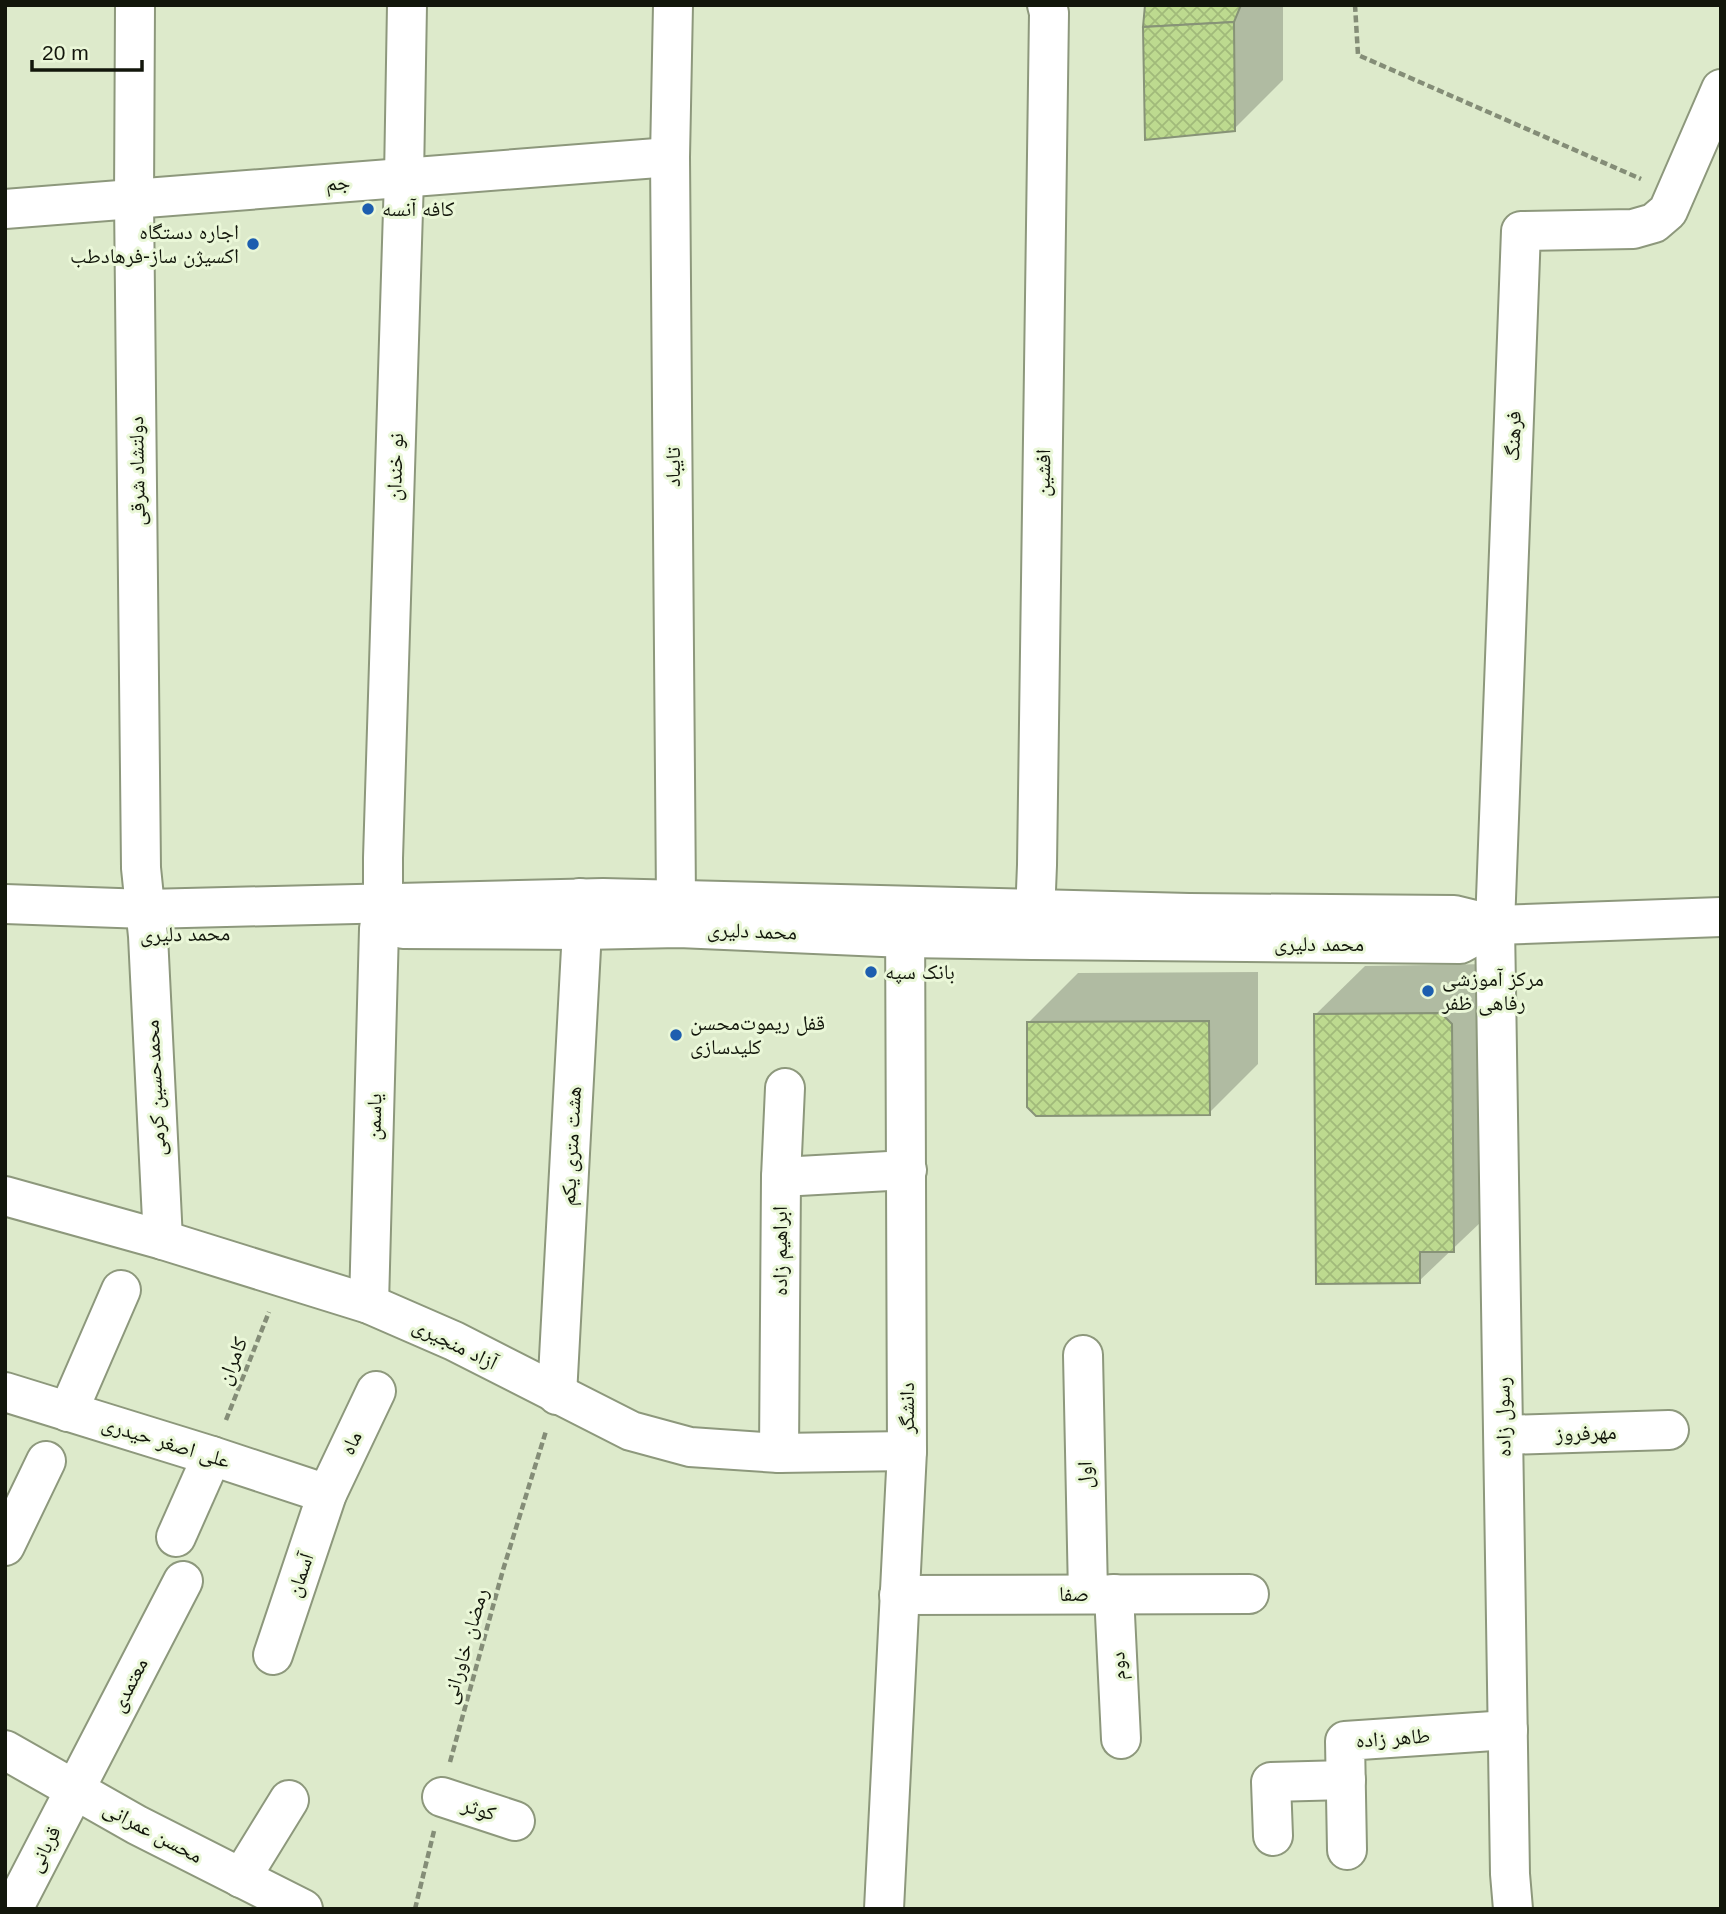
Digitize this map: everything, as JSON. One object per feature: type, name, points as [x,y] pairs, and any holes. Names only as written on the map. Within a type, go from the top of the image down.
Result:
[{"type":"street","name":"دولتشاد شرقی","points":[[135,5],[134,200],[141,868],[147,923]]},
{"type":"street","name":"نو خندان","points":[[381,916],[407,5]]},
{"type":"street","name":"تایباد","points":[[673,5],[670,157],[678,914]]},
{"type":"street","name":"افشین","points":[[1034,925],[1049,13],[1046,5]]},
{"type":"street","name":"فرهنگ","points":[[1495,925],[1521,231],[1633,229],[1654,223],[1668,211],[1721,89]]},
{"type":"street","name":"جم","points":[[5,209],[670,157]]},
{"type":"street","name":"محمد دلیری","points":[[5,904],[147,923]]},
{"type":"street","name":"محمد دلیری","points":[[5,930],[381,916],[581,914],[678,914],[1034,925],[1189,913],[1454,915],[1495,925],[1721,917]]},
{"type":"street","name":"هشت متری یکم","points":[[558,1395],[581,914]]},
{"type":"street","name":"یاسمن","points":[[369,1304],[381,916]]},
{"type":"street","name":"دانشگر","points":[[884,1909],[907,1451],[905,922]]},
{"type":"street","name":"محمدحسین کرمی","points":[[147,923],[163,1240]]},
{"type":"street","name":"رسول زاده","points":[[1495,925],[1510,1874],[1513,1909]]},
{"type":"street","points":[[781,1177],[785,1088]]},
{"type":"street","name":"ابراهیم زاده","points":[[779,1453],[781,1177],[907,1170]]},
{"type":"street","name":"آزاد منجیری","points":[[5,1196],[163,1240],[369,1304],[454,1341],[631,1431],[690,1447],[779,1453],[907,1451]]},
{"type":"street","points":[[68,1412],[121,1290]]},
{"type":"street","name":"اول","points":[[1083,1355],[1101,1594]]},
{"type":"street","name":"ماه","points":[[327,1494],[376,1391]]},
{"type":"street","name":"علی اصغر حیدری","points":[[5,1392],[327,1494]]},
{"type":"street","name":"مهرفروز","points":[[1504,1435],[1669,1430]]},
{"type":"street","points":[[176,1536],[212,1456]]},
{"type":"street","points":[[5,1546],[46,1461]]},
{"type":"street","name":"آسمان","points":[[273,1655],[327,1494]]},
{"type":"street","name":"معتمدی","points":[[75,1790],[183,1581]]},
{"type":"street","name":"دوم","points":[[1101,1594],[1121,1739]]},
{"type":"street","name":"صفا","points":[[899,1595],[1249,1594]]},
{"type":"street","name":"طاهر زاده","points":[[1348,1850],[1345,1741],[1508,1730]]},
{"type":"street","name":"محسن عمرانی","points":[[5,1750],[270,1897]]},
{"type":"street","points":[[1273,1836],[1271,1782],[1346,1780]]},
{"type":"street","name":"قربانی","points":[[13,1909],[75,1790]]},
{"type":"street","name":"کوثر","points":[[442,1797],[516,1821]]},
{"type":"street","points":[[270,1897],[289,1800]]},
{"type":"path","points":[[1355,5],[1358,55],[1674,193]]},
{"type":"path","name":"کامران","points":[[212,1456],[283,1278]]},
{"type":"path","name":"رمضان خاورانی","points":[[415,1909],[459,1725],[503,1570],[558,1395]]},
{"type":"building","points":[[1145,5],[1241,5],[1234,22],[1143,27]]},
{"type":"building","points":[[1234,22],[1235,131],[1145,140],[1143,27]]},
{"type":"building","points":[[1441,1013],[1452,1024],[1454,1252],[1420,1252],[1420,1283],[1316,1284],[1314,1014]]},
{"type":"building","points":[[1209,1021],[1210,1115],[1036,1116],[1027,1107],[1027,1022]]},
{"type":"place","name":"کافه آنسه","points":[[368,209]]},
{"type":"place","name":"اجاره دستگاه اکسیژن ساز-فرهادطب","points":[[253,244]]},
{"type":"place","name":"بانک سپه","points":[[871,972]]},
{"type":"place","name":"مرکز آموزشی رفاهی ظفر","points":[[1428,991]]},
{"type":"place","name":"قفل ریموت‌محسن کلیدسازی","points":[[676,1035]]}]
